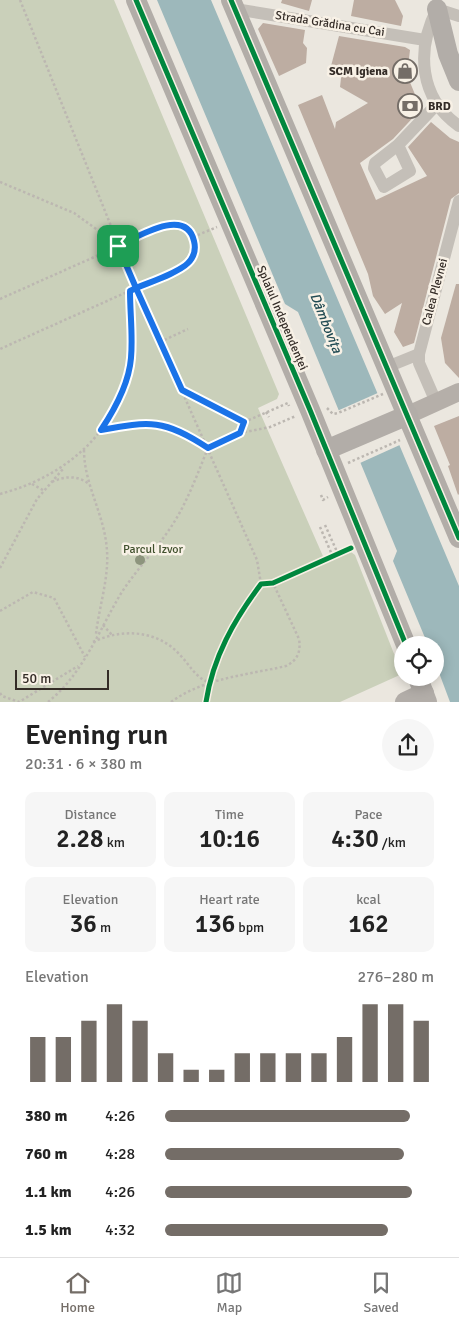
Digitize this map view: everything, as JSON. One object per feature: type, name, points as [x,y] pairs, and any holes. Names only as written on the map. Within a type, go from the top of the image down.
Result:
[{"type":"main road","name":"Splaiul Independenței","points":[[136,0],[402,636]]},
{"type":"main road","points":[[233,5],[387,367],[403,417],[459,538]]},
{"type":"main road","points":[[434,5],[459,32]]},
{"type":"main road","points":[[434,5],[448,54],[459,81]]},
{"type":"main road","points":[[326,450],[459,392]]},
{"type":"main road","points":[[405,702],[423,691]]},
{"type":"street","name":"Strada Grădina cu Cai","points":[[233,5],[425,40]]},
{"type":"street","points":[[459,16],[434,5],[425,40],[423,64],[425,76],[437,104],[459,126]]},
{"type":"street","points":[[398,145],[437,104]]},
{"type":"street","name":"Calea Plevnei","points":[[436,402],[419,363],[419,354],[459,201]]},
{"type":"street","points":[[387,367],[419,354]]},
{"type":"path","points":[[20,0],[118,246],[257,560],[261,584]]},
{"type":"path","points":[[0,182],[74,213],[100,230],[118,246]]},
{"type":"path","points":[[193,237],[230,221]]},
{"type":"path","points":[[0,299],[170,224],[184,227],[193,237],[195,250],[188,263],[0,349]]},
{"type":"path","points":[[0,568],[26,516],[43,490],[84,450],[101,430],[111,414],[124,384],[131,358],[130,291]]},
{"type":"path","points":[[160,342],[188,329]]},
{"type":"path","points":[[182,390],[244,422]]},
{"type":"path","points":[[324,404],[333,414],[386,392]]},
{"type":"path","points":[[48,702],[66,685],[80,666],[92,642],[132,578],[182,509],[208,448],[240,433],[270,427],[295,416],[288,403],[244,422],[240,433]]},
{"type":"path","points":[[266,412],[268,417]]},
{"type":"path","points":[[101,430],[156,423],[179,431],[208,448]]},
{"type":"path","points":[[358,459],[406,438]]},
{"type":"path","points":[[84,450],[85,469],[102,517],[108,551],[106,581],[96,636]]},
{"type":"path","points":[[0,494],[32,484],[66,466]]},
{"type":"path","points":[[49,484],[64,477],[78,478],[90,485]]},
{"type":"path","points":[[32,484],[43,490]]},
{"type":"path","points":[[321,495],[323,500],[333,495]]},
{"type":"path","points":[[326,525],[338,554]]},
{"type":"path","points":[[320,527],[332,557]]},
{"type":"path","points":[[171,702],[189,690],[209,683],[289,665],[298,654],[299,638],[274,583]]},
{"type":"path","points":[[0,611],[33,592],[54,598],[85,657]]},
{"type":"path","points":[[103,625],[112,634]]},
{"type":"path","points":[[92,642],[112,634],[142,634],[157,639],[179,653],[198,678],[209,683]]},
{"type":"path","points":[[289,665],[292,670]]},
{"type":"path","points":[[0,693],[2,696],[19,702],[80,666]]},
{"type":"green space","name":"Parcul Izvor","points":[[0,0],[114,0],[279,394],[277,399],[258,408],[326,563],[351,552],[355,555],[394,654],[394,678],[340,702],[0,702]]},
{"type":"water","name":"Dâmbovița","points":[[157,0],[211,0],[459,586],[459,702],[450,702],[444,686],[444,636],[424,636],[393,561],[397,551],[298,312],[285,304]]},
{"type":"pier","points":[[380,392],[402,444],[360,463],[337,411]]},
{"type":"building","points":[[282,0],[312,0],[309,11],[281,3]]},
{"type":"building","points":[[354,0],[395,0],[403,16],[401,26],[351,16]]},
{"type":"building","points":[[263,23],[305,30],[303,43],[307,48],[306,63],[279,76],[258,29]]},
{"type":"building","points":[[339,36],[405,47],[410,50],[407,75],[421,109],[393,139],[360,163],[376,200],[427,176],[408,147],[431,122],[450,138],[459,142],[459,193],[451,199],[414,343],[403,347],[394,332],[402,303],[385,314],[373,296],[368,274],[298,105],[322,95],[335,129],[336,122],[368,103],[340,87],[342,69],[331,66]]},
{"type":"building","points":[[456,284],[459,284],[459,378],[445,363],[441,338]]},
{"type":"building","points":[[459,416],[458,495],[448,466],[450,465],[434,426]]},
{"type":"cycle path","points":[[136,0],[310,410],[402,636]]},
{"type":"cycle path","points":[[231,0],[459,538]]},
{"type":"cycle path","points":[[206,702],[209,685],[219,654],[242,611],[261,584],[273,583],[351,548]]},
{"type":"place","name":"SCM Igiena","points":[[405,71]]},
{"type":"place","name":"BRD","points":[[410,106]]},
{"type":"route","points":[[118,246],[136,288],[130,291],[131,358],[127,378],[111,414],[101,430],[130,424],[156,423],[173,428],[208,448],[240,433],[244,422],[182,390],[136,288],[188,263],[195,250],[192,235],[184,227],[170,224],[118,246]]}]
